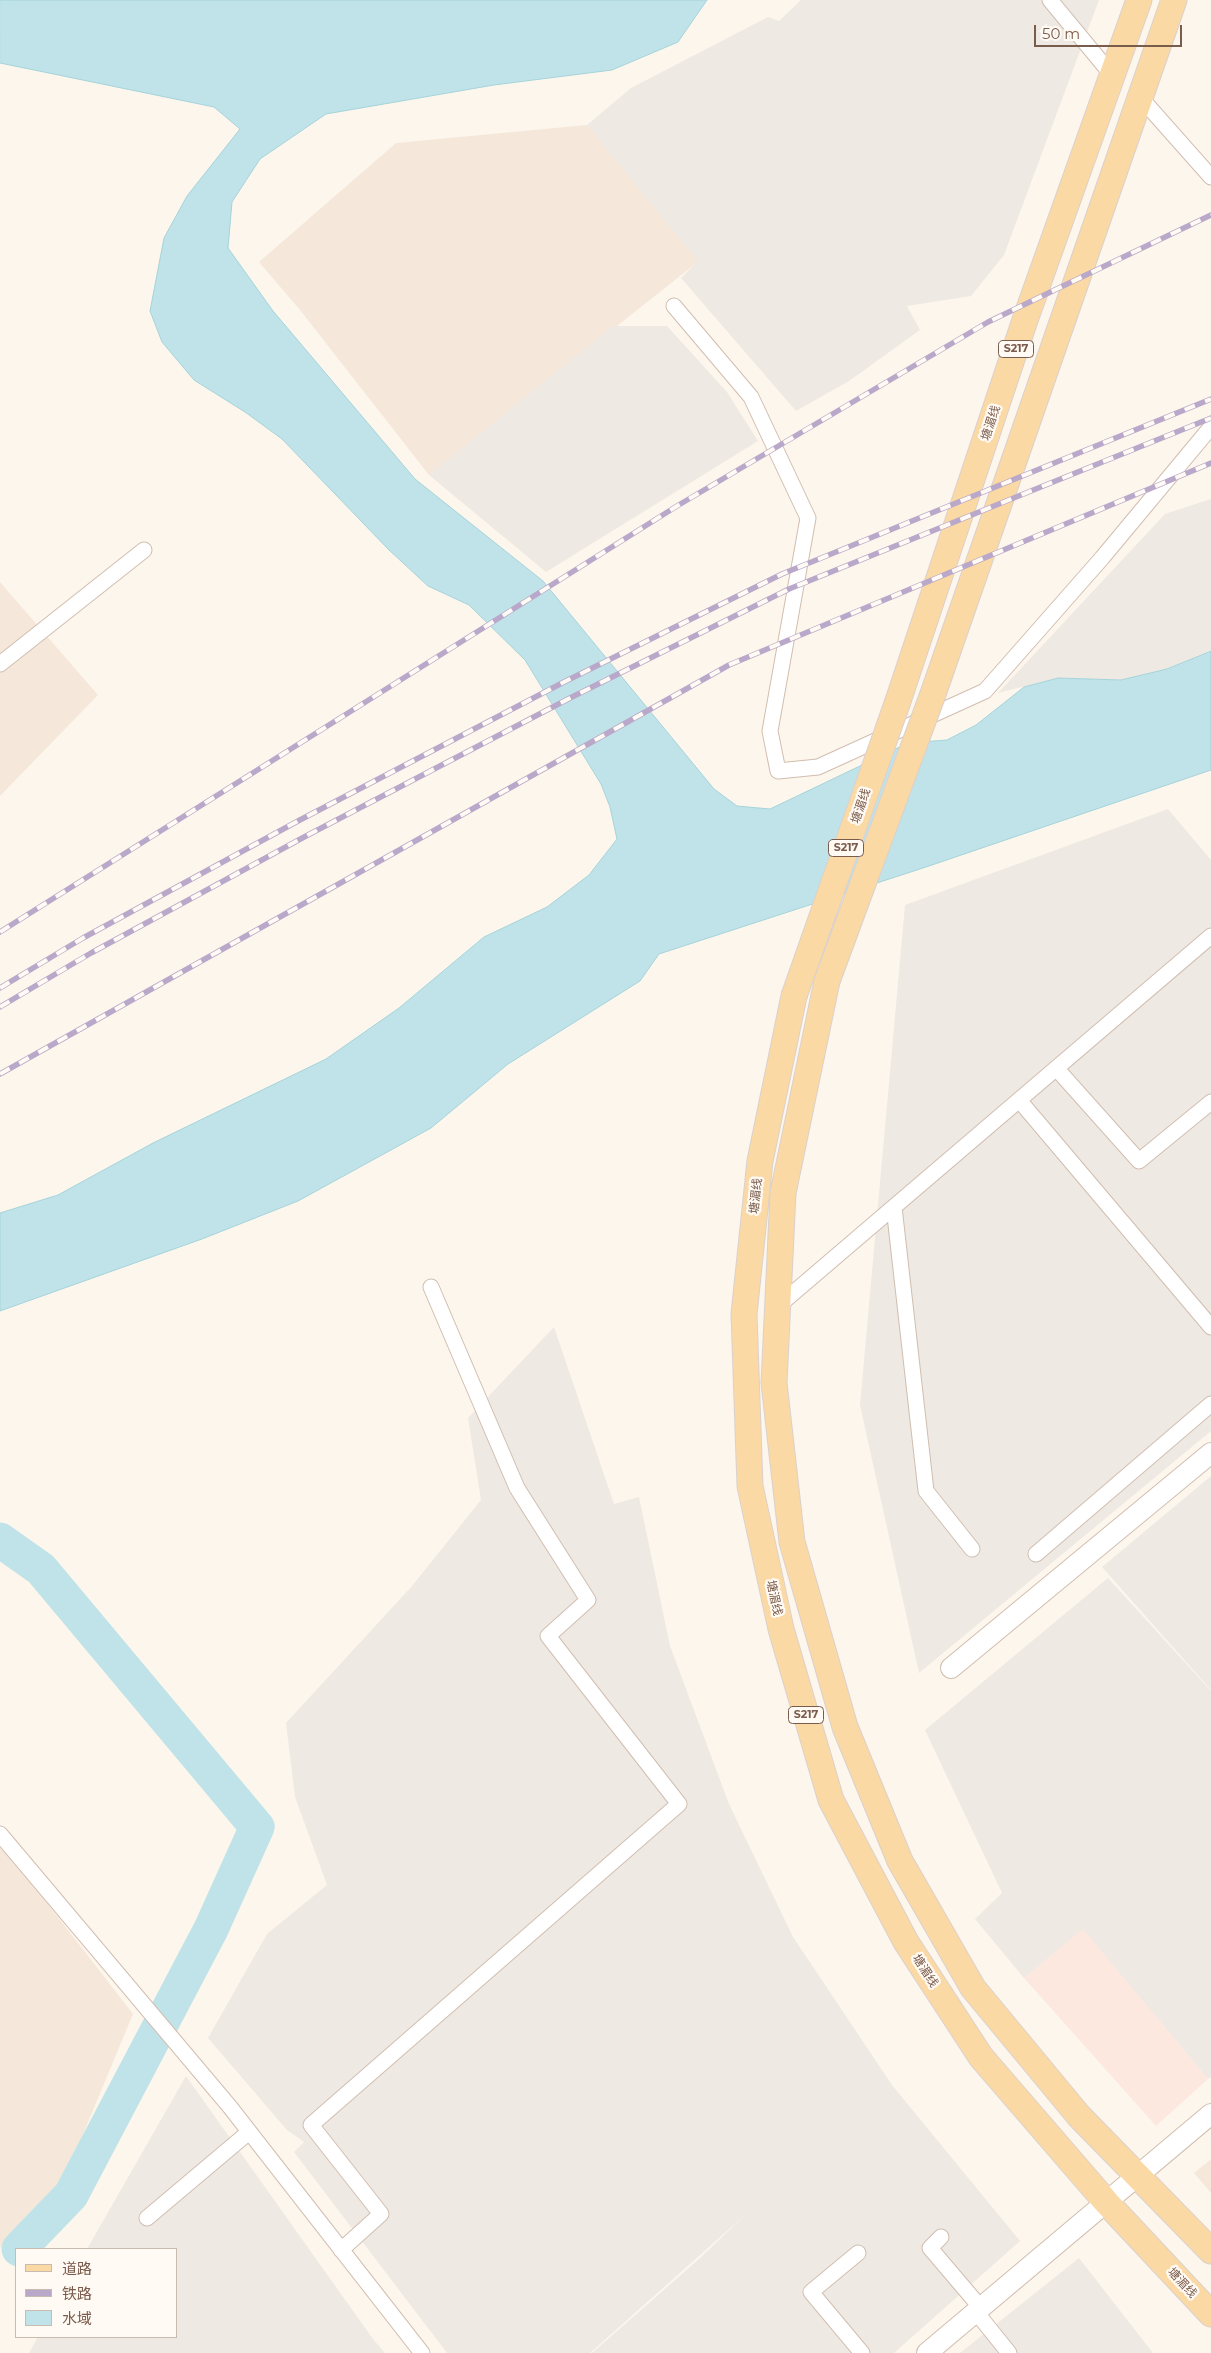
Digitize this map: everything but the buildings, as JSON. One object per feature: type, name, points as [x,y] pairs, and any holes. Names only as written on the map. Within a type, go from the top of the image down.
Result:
[{"type":"main road","name":"塘湄线","points":[[1139,0],[1026,320],[898,701],[794,996],[760,1161],[744,1314],[750,1486],[781,1629],[831,1800],[906,1942],[981,2057],[1107,2203],[1211,2314]]},
{"type":"main road","name":"S217","points":[[1174,0],[933,694],[827,981],[783,1193],[774,1383],[792,1542],[845,1727],[900,1861],[972,1988],[1079,2116],[1211,2251]]},
{"type":"street","points":[[1050,0],[1112,75]]},
{"type":"street","points":[[1140,98],[1211,177]]},
{"type":"street","points":[[674,306],[751,397],[808,518],[770,732],[778,771],[818,767],[985,691],[1102,558],[1211,427]]},
{"type":"street","points":[[0,664],[144,550]]},
{"type":"street","points":[[778,1306],[1211,936]]},
{"type":"street","points":[[1056,1068],[1139,1161],[1211,1102]]},
{"type":"street","points":[[1019,1100],[1211,1327]]},
{"type":"street","points":[[894,1207],[926,1491],[972,1549]]},
{"type":"street","points":[[341,2250],[381,2214],[311,2125],[679,1804],[548,1636],[588,1600],[517,1488],[431,1287]]},
{"type":"street","points":[[1036,1554],[1211,1404]]},
{"type":"street","points":[[951,1668],[1211,1453]]},
{"type":"street","points":[[0,1834],[208,2081],[422,2353]]},
{"type":"street","points":[[927,2353],[1211,2114]]},
{"type":"street","points":[[147,2218],[249,2132]]},
{"type":"street","points":[[941,2237],[930,2248],[979,2310],[1009,2353]]},
{"type":"street","points":[[858,2253],[811,2292],[862,2353]]},
{"type":"shaded area","points":[[801,0],[1099,0],[1004,255],[971,296],[907,306],[920,330],[849,381],[796,411],[681,278],[698,261],[587,125],[631,88],[768,17],[779,21]]},
{"type":"shaded area","points":[[587,125],[699,261],[429,475],[300,310],[259,262],[396,143]]},
{"type":"shaded area","points":[[613,326],[667,326],[727,392],[758,441],[546,572],[429,475]]},
{"type":"shaded area","points":[[1211,499],[1211,650],[1167,669],[1121,680],[1058,678],[998,693],[1165,514]]},
{"type":"shaded area","points":[[0,582],[98,695],[0,796]]},
{"type":"shaded area","points":[[1168,809],[1211,860],[1211,1431],[919,1673],[860,1405],[905,905]]},
{"type":"shaded area","points":[[554,1327],[614,1504],[639,1497],[670,1646],[729,1804],[793,1937],[892,2085],[1020,2241],[894,2353],[592,2353],[699,2259],[746,2214],[590,2353],[447,2353],[294,2152],[304,2142],[287,2130],[208,2038],[267,1934],[327,1885],[295,1797],[286,1723],[412,1586],[481,1500],[468,1418]]},
{"type":"shaded area","points":[[1211,1476],[1211,1690],[1102,1567]]},
{"type":"shaded area","points":[[1108,1578],[1211,1691],[1211,2077],[1208,2079],[1083,1929],[1024,1978],[975,1919],[1002,1893],[925,1730]]},
{"type":"shaded area","points":[[0,1842],[133,2014],[64,2180],[0,2248]]},
{"type":"shaded area","points":[[1083,1928],[1208,2079],[1156,2126],[1024,1978]]},
{"type":"shaded area","points":[[186,2076],[373,2339],[385,2353],[29,2353],[37,2338],[178,2338],[178,2248],[88,2248]]},
{"type":"shaded area","points":[[1211,2159],[1211,2193],[1194,2173]]},
{"type":"shaded area","points":[[1079,2258],[1153,2353],[960,2353]]},
{"type":"water","points":[[0,0],[707,0],[678,42],[612,70],[494,85],[326,114],[260,159],[232,202],[228,248],[273,311],[415,479],[543,581],[714,789],[737,806],[770,809],[908,743],[947,740],[976,725],[1024,687],[1058,678],[1121,680],[1167,669],[1211,651],[1211,770],[926,867],[659,954],[640,981],[508,1064],[431,1128],[298,1201],[202,1239],[0,1311],[0,1213],[58,1195],[153,1143],[326,1059],[399,1008],[484,937],[547,907],[589,875],[617,839],[610,807],[601,784],[525,660],[469,605],[428,586],[389,550],[282,439],[245,412],[194,380],[162,342],[150,311],[164,238],[187,196],[240,129],[214,107],[0,63]]},
{"type":"waterway","points":[[0,1540],[41,1569],[257,1827],[211,1929],[71,2195],[20,2248]]},
{"type":"railway","points":[[0,932],[677,506],[988,322],[1211,215]]},
{"type":"railway","points":[[0,988],[83,938],[298,821],[564,682],[782,574],[1211,399]]},
{"type":"railway","points":[[0,1007],[91,953],[306,836],[572,697],[789,589],[1211,418]]},
{"type":"railway","points":[[0,1074],[729,665],[1211,463]]}]
